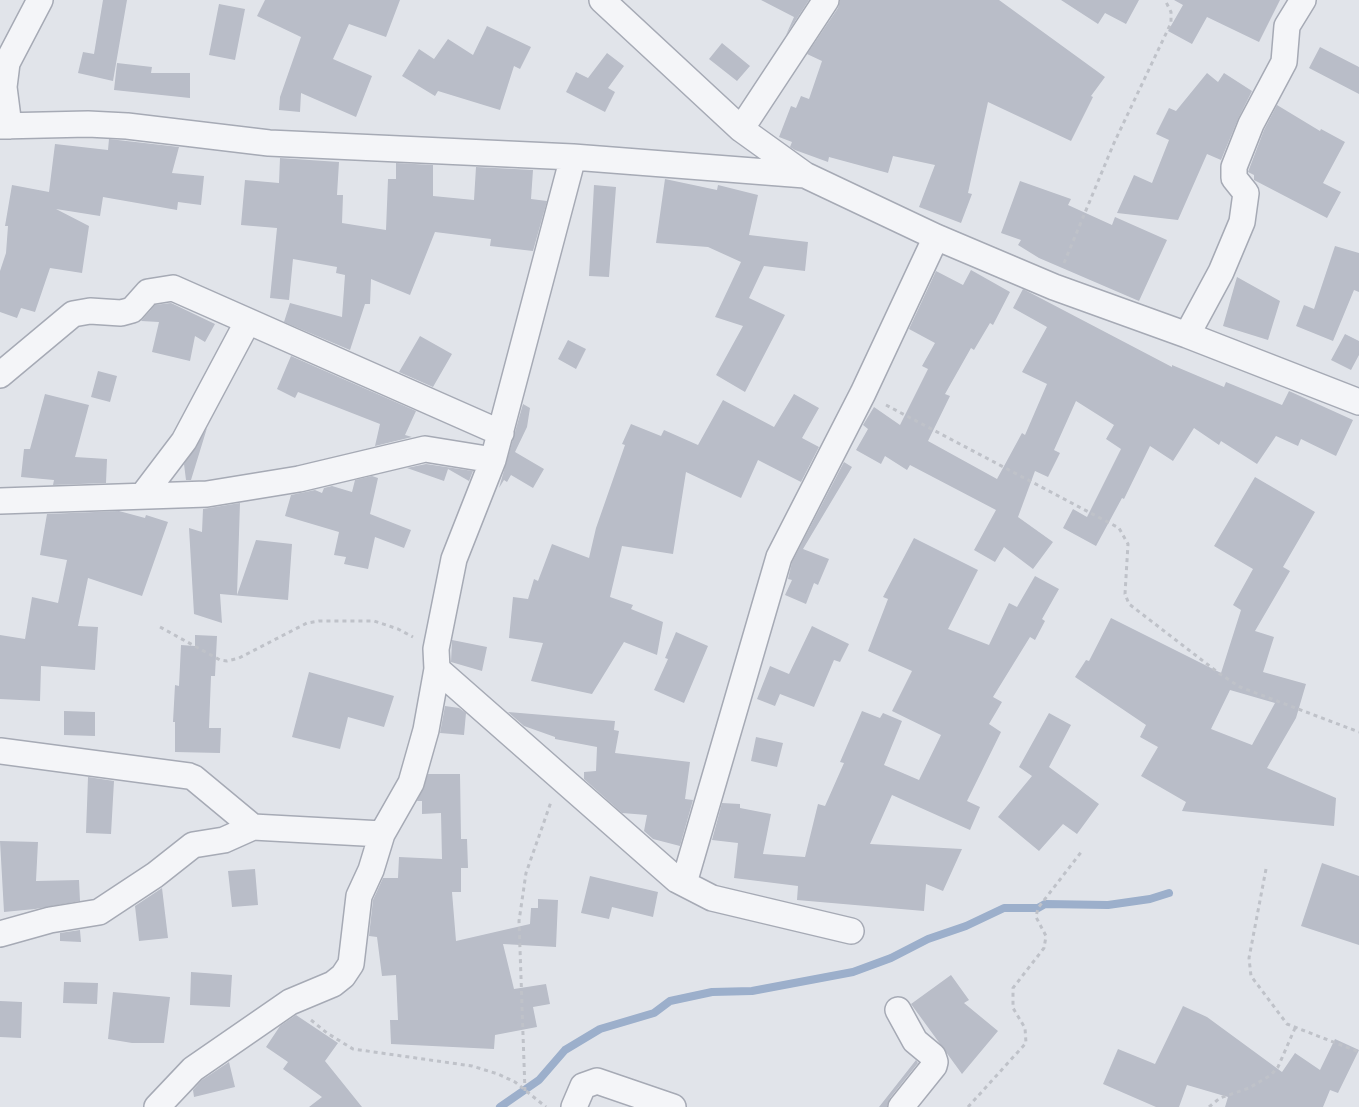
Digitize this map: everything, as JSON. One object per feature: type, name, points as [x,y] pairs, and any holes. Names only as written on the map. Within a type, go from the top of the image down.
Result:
[{"type":"street","points":[[40,0],[7,63],[4,87],[5,126],[98,124],[269,143],[572,157],[805,176]]},
{"type":"street","points":[[741,129],[826,0]]},
{"type":"street","points":[[1187,335],[1221,272],[1242,222],[1246,193],[1234,178],[1234,167],[1252,124],[1284,62],[1287,26],[1303,0]]},
{"type":"street","points":[[605,1],[741,129],[805,176],[936,237],[1054,287],[1187,335],[1359,402]]},
{"type":"street","points":[[157,1107],[193,1069],[290,1002],[333,984],[348,971],[351,964],[359,896],[371,870],[382,834],[411,783],[426,730],[436,659],[456,549],[493,460],[572,157]]},
{"type":"street","points":[[684,884],[779,557],[863,393],[936,237]]},
{"type":"street","points":[[0,375],[73,314],[90,311],[132,310],[148,292],[157,289],[173,288],[500,433]]},
{"type":"street","points":[[143,495],[184,441],[248,321]]},
{"type":"street","points":[[0,501],[207,494],[299,479],[425,449],[493,460]]},
{"type":"street","points":[[436,659],[559,777],[666,872],[684,884],[712,898],[852,931]]},
{"type":"street","points":[[0,751],[189,776],[194,778],[253,827]]},
{"type":"street","points":[[0,934],[50,920],[99,912],[155,874],[193,845],[224,840],[253,827],[382,834]]},
{"type":"street","points":[[898,1010],[915,1041],[933,1056],[935,1062],[934,1066],[901,1107]]},
{"type":"street","points":[[574,1107],[583,1086],[597,1082],[673,1107]]},
{"type":"path","points":[[1054,287],[1114,143],[1171,23],[1171,12],[1165,0]]},
{"type":"path","points":[[863,393],[1119,528],[1128,544],[1126,600],[1134,609],[1240,687],[1359,732]]},
{"type":"path","points":[[160,627],[220,660],[228,661],[239,658],[307,623],[334,620],[385,624],[436,659]]},
{"type":"path","points":[[525,1091],[519,921],[526,873],[559,777]]},
{"type":"path","points":[[968,1107],[1026,1043],[1025,1028],[1013,1008],[1013,988],[1044,948],[1046,936],[1036,917],[1038,908],[1082,852]]},
{"type":"path","points":[[1266,869],[1249,971],[1283,1020],[1295,1028],[1359,1052]]},
{"type":"path","points":[[290,1002],[327,1034],[353,1049],[472,1066],[498,1074],[515,1082],[546,1107]]},
{"type":"path","points":[[1209,1107],[1220,1098],[1249,1088],[1271,1075],[1278,1067],[1295,1028]]},
{"type":"building","points":[[103,0],[127,0],[113,81],[78,73],[83,52],[94,54]]},
{"type":"building","points":[[265,0],[400,0],[386,37],[349,24],[333,59],[372,76],[356,117],[301,93],[300,112],[279,110],[280,97],[301,37],[257,16]]},
{"type":"building","points":[[761,0],[809,0],[786,35],[794,17]]},
{"type":"building","points":[[840,0],[999,0],[1105,77],[1091,96],[1093,97],[1071,141],[988,102],[968,193],[972,194],[961,223],[919,207],[935,165],[893,156],[888,173],[829,157],[828,162],[795,150],[790,147],[792,142],[779,137],[791,106],[796,108],[801,96],[809,99],[822,61],[807,54],[838,8]]},
{"type":"building","points":[[1061,0],[1139,0],[1126,24],[1105,13],[1098,24]]},
{"type":"building","points":[[1174,0],[1280,0],[1259,42],[1207,17],[1192,44],[1168,31],[1183,5]]},
{"type":"building","points":[[219,4],[245,9],[235,60],[209,55]]},
{"type":"building","points":[[487,26],[531,47],[520,69],[514,66],[500,110],[438,91],[435,96],[402,76],[419,49],[434,59],[448,39],[473,55]]},
{"type":"building","points":[[722,43],[750,66],[737,81],[709,59]]},
{"type":"building","points":[[1320,47],[1359,67],[1359,94],[1309,68]]},
{"type":"building","points":[[607,53],[624,66],[608,88],[615,92],[605,112],[566,92],[576,72],[588,78]]},
{"type":"building","points":[[117,63],[152,67],[151,73],[190,73],[190,98],[114,90]]},
{"type":"building","points":[[1207,73],[1218,82],[1224,73],[1252,91],[1221,160],[1207,154],[1178,220],[1117,213],[1134,175],[1152,183],[1169,140],[1156,134],[1169,108],[1176,111]]},
{"type":"building","points":[[1277,105],[1320,131],[1321,129],[1345,142],[1323,183],[1341,192],[1327,218],[1254,180],[1254,175],[1248,172],[1264,130]]},
{"type":"building","points":[[109,139],[179,147],[172,173],[204,176],[201,205],[178,202],[177,210],[103,197],[100,216],[56,209],[89,226],[82,273],[50,268],[35,312],[21,308],[17,318],[0,312],[0,271],[6,253],[8,226],[5,226],[12,185],[49,192],[55,144],[108,150]]},
{"type":"building","points":[[280,158],[339,162],[337,195],[343,195],[342,223],[386,230],[388,179],[396,179],[396,163],[433,165],[433,196],[474,200],[476,167],[533,170],[531,199],[547,201],[533,251],[490,246],[491,239],[435,232],[410,295],[371,279],[370,304],[365,304],[350,350],[284,322],[290,303],[342,317],[345,275],[336,273],[337,267],[293,259],[289,300],[270,298],[277,228],[241,225],[245,180],[279,183]]},
{"type":"building","points":[[665,179],[717,190],[718,185],[758,195],[749,235],[808,242],[805,271],[764,266],[749,298],[785,315],[745,392],[716,375],[743,326],[715,317],[741,262],[708,247],[656,243]]},
{"type":"building","points":[[1020,181],[1071,199],[1068,205],[1112,225],[1115,217],[1167,240],[1139,301],[1039,258],[1018,245],[1021,240],[1001,233]]},
{"type":"building","points":[[594,185],[616,187],[609,277],[589,276]]},
{"type":"building","points":[[1335,246],[1359,253],[1359,292],[1354,290],[1333,341],[1296,326],[1304,305],[1314,309]]},
{"type":"building","points":[[971,270],[1010,292],[993,325],[990,323],[974,350],[971,348],[945,394],[950,396],[928,441],[997,479],[1022,433],[1025,435],[1047,384],[1022,372],[1047,327],[1013,308],[1023,289],[1172,367],[1172,365],[1224,387],[1226,382],[1282,405],[1289,391],[1353,420],[1336,456],[1301,439],[1298,446],[1276,436],[1257,464],[1221,441],[1219,445],[1194,428],[1173,461],[1150,446],[1124,499],[1122,498],[1096,546],[1063,528],[1073,509],[1087,517],[1121,449],[1106,439],[1114,425],[1076,401],[1054,450],[1060,453],[1048,477],[1035,471],[1018,517],[1053,542],[1033,569],[1004,547],[995,562],[974,550],[996,510],[910,465],[907,470],[885,456],[881,464],[856,450],[868,429],[863,425],[874,407],[900,425],[928,369],[922,366],[935,343],[909,329],[936,271],[963,285]]},
{"type":"building","points":[[1237,277],[1280,301],[1268,340],[1223,326]]},
{"type":"building","points":[[171,303],[215,324],[205,342],[195,336],[190,361],[152,352],[159,322],[141,321],[155,305]]},
{"type":"building","points":[[1345,334],[1359,341],[1359,355],[1351,370],[1331,360]]},
{"type":"building","points":[[420,336],[452,354],[433,387],[399,372]]},
{"type":"building","points":[[568,340],[586,349],[576,369],[558,359]]},
{"type":"building","points":[[291,356],[416,411],[405,435],[412,437],[375,446],[380,424],[298,392],[295,398],[277,389]]},
{"type":"building","points":[[98,371],[117,376],[110,402],[91,397]]},
{"type":"building","points":[[45,394],[89,405],[75,457],[107,459],[106,483],[53,485],[54,480],[21,477],[24,449],[30,449]]},
{"type":"building","points":[[794,394],[819,408],[802,438],[819,447],[801,482],[758,460],[741,498],[686,472],[673,554],[622,546],[610,597],[633,605],[631,609],[663,622],[657,655],[624,642],[592,694],[531,681],[543,643],[509,638],[513,597],[528,599],[534,579],[538,581],[552,544],[589,558],[596,528],[625,445],[622,444],[631,424],[661,436],[664,430],[698,445],[723,400],[774,427]]},
{"type":"building","points":[[523,404],[530,408],[527,427],[515,452],[544,469],[533,488],[511,475],[507,482],[504,480],[499,488]]},
{"type":"building","points":[[207,428],[191,480],[186,480],[184,464]]},
{"type":"building","points":[[844,462],[852,467],[803,549],[829,559],[818,585],[814,583],[806,604],[785,595],[792,580],[788,579],[792,562]]},
{"type":"building","points":[[426,464],[473,471],[469,481],[448,469],[444,481],[407,468]]},
{"type":"building","points":[[372,476],[378,478],[370,514],[411,530],[404,548],[375,537],[368,569],[344,564],[346,557],[334,555],[339,532],[285,516],[291,495],[315,490],[322,493],[324,488],[332,486],[352,492],[355,480]]},
{"type":"building","points":[[1255,477],[1315,512],[1283,567],[1290,571],[1255,631],[1274,637],[1263,672],[1306,684],[1296,718],[1267,768],[1336,798],[1334,826],[1182,811],[1186,802],[1141,776],[1158,747],[1140,737],[1146,725],[1075,677],[1086,660],[1089,661],[1111,618],[1221,673],[1241,610],[1233,605],[1253,569],[1214,546]],"holes":[[[1230,690],[1275,703],[1252,745],[1211,729]]]},
{"type":"building","points":[[240,503],[237,595],[256,540],[292,544],[288,600],[220,594],[222,623],[194,614],[189,528],[202,532],[203,509]]},
{"type":"building","points":[[119,511],[145,518],[146,515],[168,522],[142,596],[88,578],[78,626],[98,627],[95,670],[41,666],[40,701],[0,699],[0,635],[25,639],[32,597],[58,603],[67,560],[40,555],[47,514]]},
{"type":"building","points":[[914,538],[978,570],[948,629],[989,645],[1009,603],[1017,607],[1035,576],[1059,589],[1042,619],[1045,621],[1035,640],[1030,637],[993,697],[1002,702],[989,724],[1001,732],[967,801],[980,807],[970,830],[892,795],[870,844],[962,849],[943,891],[926,884],[924,911],[797,900],[798,886],[734,878],[738,843],[712,840],[722,803],[740,804],[740,808],[771,814],[763,854],[805,857],[818,804],[825,806],[844,763],[840,762],[862,711],[880,718],[883,713],[902,721],[884,765],[919,780],[941,735],[892,711],[912,671],[868,651],[888,599],[883,597]]},
{"type":"building","points":[[812,626],[849,644],[840,662],[834,660],[814,707],[780,694],[775,706],[757,699],[770,666],[789,674]]},
{"type":"building","points":[[676,632],[708,646],[684,703],[654,690],[668,659],[665,658]]},
{"type":"building","points":[[195,635],[217,636],[215,676],[211,676],[209,728],[221,728],[220,753],[175,752],[175,722],[173,722],[175,685],[179,686],[181,645],[195,646]]},
{"type":"building","points":[[452,640],[487,647],[482,671],[451,662]]},
{"type":"building","points":[[309,672],[394,696],[384,727],[348,717],[340,749],[292,737]]},
{"type":"building","points":[[445,706],[459,708],[466,713],[464,735],[440,733]]},
{"type":"building","points":[[64,711],[95,712],[95,736],[64,735]]},
{"type":"building","points":[[508,712],[615,721],[614,730],[619,731],[615,753],[690,762],[685,799],[693,800],[680,846],[653,839],[644,831],[647,815],[622,813],[584,779],[584,772],[596,771],[597,747],[555,739],[555,737],[524,726]]},
{"type":"building","points":[[1049,713],[1071,725],[1049,767],[1099,804],[1077,834],[1063,824],[1039,851],[998,817],[1032,776],[1019,767]]},
{"type":"building","points":[[756,737],[783,743],[777,767],[751,761]]},
{"type":"building","points":[[428,774],[460,774],[461,839],[467,839],[468,868],[461,868],[461,892],[452,892],[456,941],[530,924],[531,908],[538,908],[538,899],[558,900],[556,947],[503,944],[514,989],[546,984],[550,1004],[533,1007],[537,1027],[495,1035],[494,1049],[391,1044],[390,1020],[398,1020],[396,975],[382,976],[377,937],[369,936],[373,900],[383,878],[398,878],[399,857],[442,859],[441,813],[422,814],[422,801],[417,801]]},
{"type":"building","points":[[88,777],[114,781],[111,834],[86,833]]},
{"type":"building","points":[[0,841],[38,842],[36,881],[79,880],[80,901],[4,912]]},
{"type":"building","points":[[1322,863],[1359,876],[1359,945],[1301,926]]},
{"type":"building","points":[[255,869],[258,905],[232,907],[228,871]]},
{"type":"building","points":[[590,876],[658,892],[653,917],[612,907],[609,919],[581,913]]},
{"type":"building","points":[[162,888],[168,938],[139,941],[135,906]]},
{"type":"building","points":[[80,930],[81,942],[60,941],[60,933]]},
{"type":"building","points":[[191,972],[232,975],[230,1007],[190,1005]]},
{"type":"building","points":[[951,975],[969,1000],[964,1003],[998,1031],[962,1074],[911,1004]]},
{"type":"building","points":[[64,982],[98,983],[97,1004],[63,1003]]},
{"type":"building","points":[[113,992],[170,997],[164,1043],[132,1043],[108,1039]]},
{"type":"building","points":[[0,1001],[22,1002],[21,1038],[0,1037]]},
{"type":"building","points":[[1183,1006],[1207,1017],[1282,1072],[1295,1053],[1320,1070],[1335,1039],[1359,1050],[1338,1093],[1330,1090],[1323,1107],[1225,1107],[1228,1097],[1187,1085],[1179,1107],[1156,1107],[1103,1084],[1118,1049],[1155,1064]]},
{"type":"building","points":[[296,1015],[338,1043],[325,1061],[362,1107],[309,1107],[322,1097],[283,1069],[288,1062],[266,1047],[280,1026]]},
{"type":"building","points":[[916,1060],[918,1063],[890,1098],[887,1107],[879,1107]]},
{"type":"building","points":[[229,1062],[235,1087],[194,1097],[193,1090],[202,1080]]},
{"type":"waterway","points":[[500,1107],[539,1080],[565,1050],[600,1029],[654,1013],[670,1001],[712,992],[752,991],[853,972],[891,958],[928,939],[966,926],[1004,908],[1038,908],[1045,904],[1108,905],[1150,899],[1169,893]]}]
